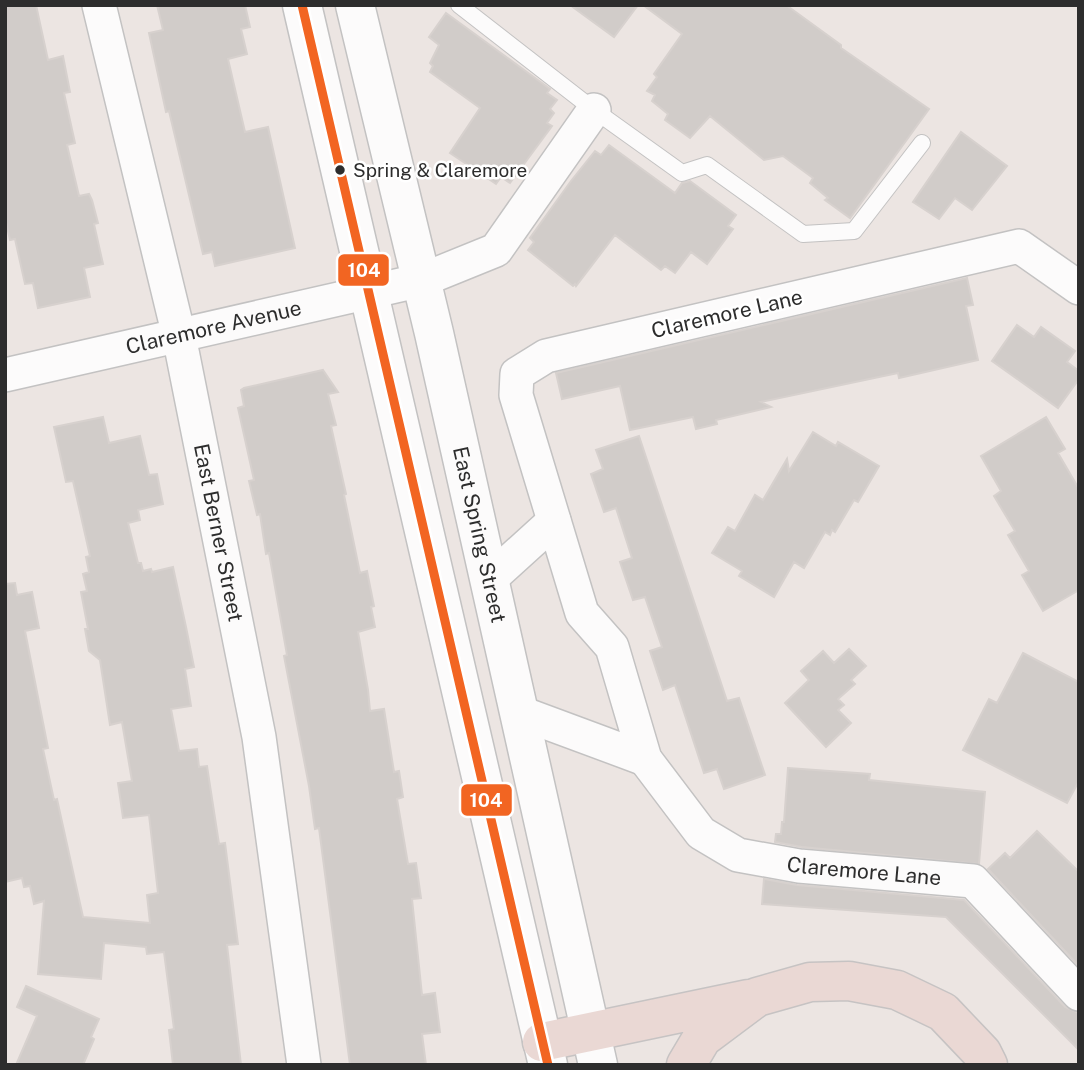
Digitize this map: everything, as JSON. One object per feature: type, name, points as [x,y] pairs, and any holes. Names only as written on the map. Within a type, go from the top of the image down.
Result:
[{"type":"highway","points":[[545,1053],[594,1048],[810,982],[849,981],[897,990],[943,1012],[982,1053],[988,1065]]},
{"type":"highway","points":[[686,1065],[702,1038],[757,997]]},
{"type":"main road","points":[[302,5],[545,1053]]},
{"type":"main road","name":"East Spring Street","points":[[355,5],[491,579],[594,1048]]},
{"type":"street","name":"East Berner Street","points":[[100,5],[179,335],[259,737],[304,1065]]},
{"type":"street","points":[[422,280],[496,250],[594,110]]},
{"type":"street","name":"Claremore Lane","points":[[1079,288],[1018,246],[545,356],[517,374],[516,395],[582,613],[612,647],[645,759],[701,833],[738,855],[799,866],[973,881],[1079,994]]},
{"type":"street","name":"Claremore Avenue","points":[[5,375],[422,280]]},
{"type":"street","points":[[491,579],[554,522]]},
{"type":"street","points":[[521,713],[645,759]]},
{"type":"lane","points":[[458,5],[594,110],[682,173],[707,165],[803,234],[854,230],[922,143]]},
{"type":"building","points":[[5,5],[36,5],[48,60],[63,56],[70,92],[64,93],[75,143],[67,145],[79,196],[89,194],[92,200],[103,264],[84,268],[90,297],[38,308],[33,283],[25,284],[15,239],[10,240],[5,218]]},
{"type":"building","points":[[157,5],[245,5],[250,27],[241,29],[247,54],[228,59],[245,132],[268,127],[295,248],[215,266],[212,252],[203,254],[169,111],[166,112],[149,33],[163,30]]},
{"type":"building","points":[[570,5],[638,5],[614,37]]},
{"type":"building","points":[[643,5],[786,5],[841,45],[841,48],[929,109],[850,218],[825,200],[828,198],[810,183],[813,178],[783,156],[764,160],[710,116],[690,138],[665,120],[668,114],[652,101],[655,95],[647,91],[657,77],[654,74],[682,34]]},
{"type":"building","points":[[446,13],[550,89],[547,93],[557,100],[550,109],[554,113],[547,123],[552,126],[510,183],[501,177],[496,184],[450,153],[480,108],[430,72],[433,66],[430,63],[439,45],[429,37]]},
{"type":"building","points":[[961,132],[1007,166],[972,210],[955,198],[939,219],[913,202]]},
{"type":"building","points":[[609,145],[675,193],[682,183],[690,181],[736,215],[728,226],[733,229],[707,264],[691,252],[675,273],[665,266],[661,270],[615,235],[576,286],[573,286],[528,250],[534,242],[530,238],[571,181],[595,151],[601,155]]},
{"type":"building","points":[[967,278],[973,305],[966,306],[978,360],[899,378],[898,373],[761,402],[771,407],[716,420],[717,424],[696,429],[693,417],[630,430],[620,386],[562,399],[556,373]]},
{"type":"building","points":[[1017,325],[1034,337],[1041,327],[1075,351],[1067,362],[1079,371],[1079,379],[1058,408],[992,361]]},
{"type":"building","points":[[323,370],[338,392],[328,394],[336,425],[331,426],[360,573],[367,571],[374,606],[371,607],[375,627],[358,632],[370,711],[384,709],[394,772],[399,771],[403,797],[397,799],[408,864],[416,863],[421,898],[412,899],[422,995],[435,993],[440,1032],[422,1034],[426,1065],[350,1065],[319,828],[315,829],[284,656],[287,655],[269,553],[266,554],[260,514],[257,515],[249,481],[254,480],[238,408],[244,406],[241,390],[244,388]]},
{"type":"building","points":[[103,417],[109,443],[140,436],[149,475],[157,474],[163,504],[138,510],[140,520],[128,523],[138,563],[141,563],[143,571],[151,569],[152,572],[173,567],[186,627],[194,667],[185,669],[191,706],[171,709],[179,751],[197,749],[199,767],[207,766],[219,844],[225,843],[238,944],[227,945],[241,1065],[173,1065],[169,1030],[174,1029],[164,952],[147,954],[146,947],[104,943],[101,979],[38,974],[44,901],[34,904],[30,886],[24,887],[22,878],[5,882],[5,584],[15,583],[17,595],[32,592],[39,628],[25,631],[48,748],[43,749],[83,917],[150,923],[147,895],[158,893],[149,815],[123,818],[118,783],[132,781],[122,722],[110,725],[100,660],[89,651],[81,592],[87,591],[83,574],[89,572],[86,557],[90,556],[73,481],[66,482],[54,427]]},
{"type":"building","points":[[1046,417],[1065,449],[1058,453],[1079,489],[1079,590],[1043,611],[1022,575],[1029,571],[1008,535],[1015,531],[994,496],[1001,491],[981,456]]},
{"type":"building","points":[[813,432],[836,446],[838,442],[879,466],[858,502],[854,500],[835,532],[832,530],[830,535],[825,532],[804,568],[794,562],[774,597],[739,576],[742,571],[712,553],[728,527],[735,531],[755,495],[763,500],[787,459],[789,471]]},
{"type":"building","points":[[639,436],[727,701],[739,698],[765,775],[724,789],[717,769],[704,773],[675,685],[663,690],[650,651],[662,647],[645,597],[633,600],[620,562],[632,558],[616,508],[604,512],[591,474],[603,469],[596,450]]},
{"type":"building","points":[[849,649],[866,666],[851,680],[855,684],[838,699],[844,705],[838,710],[851,723],[826,747],[785,703],[809,680],[801,671],[823,651],[834,663]]},
{"type":"building","points":[[1023,653],[1079,682],[1079,781],[1067,803],[963,750],[989,699],[997,703]]},
{"type":"building","points":[[788,768],[870,774],[869,780],[985,792],[979,864],[775,842],[776,834],[781,834],[784,822]]},
{"type":"building","points":[[1037,831],[1079,872],[1079,966],[988,869],[1005,853],[1010,858]]},
{"type":"building","points":[[764,879],[797,885],[964,900],[1065,1007],[1079,1013],[1079,1050],[946,917],[762,904]]},
{"type":"building","points":[[26,986],[99,1019],[83,1065],[16,1065],[37,1016],[17,1007]]},
{"type":"transit line","name":"104","points":[[302,5],[548,1065]]},
{"type":"place","name":"Spring & Claremore","points":[[340,170]]}]
